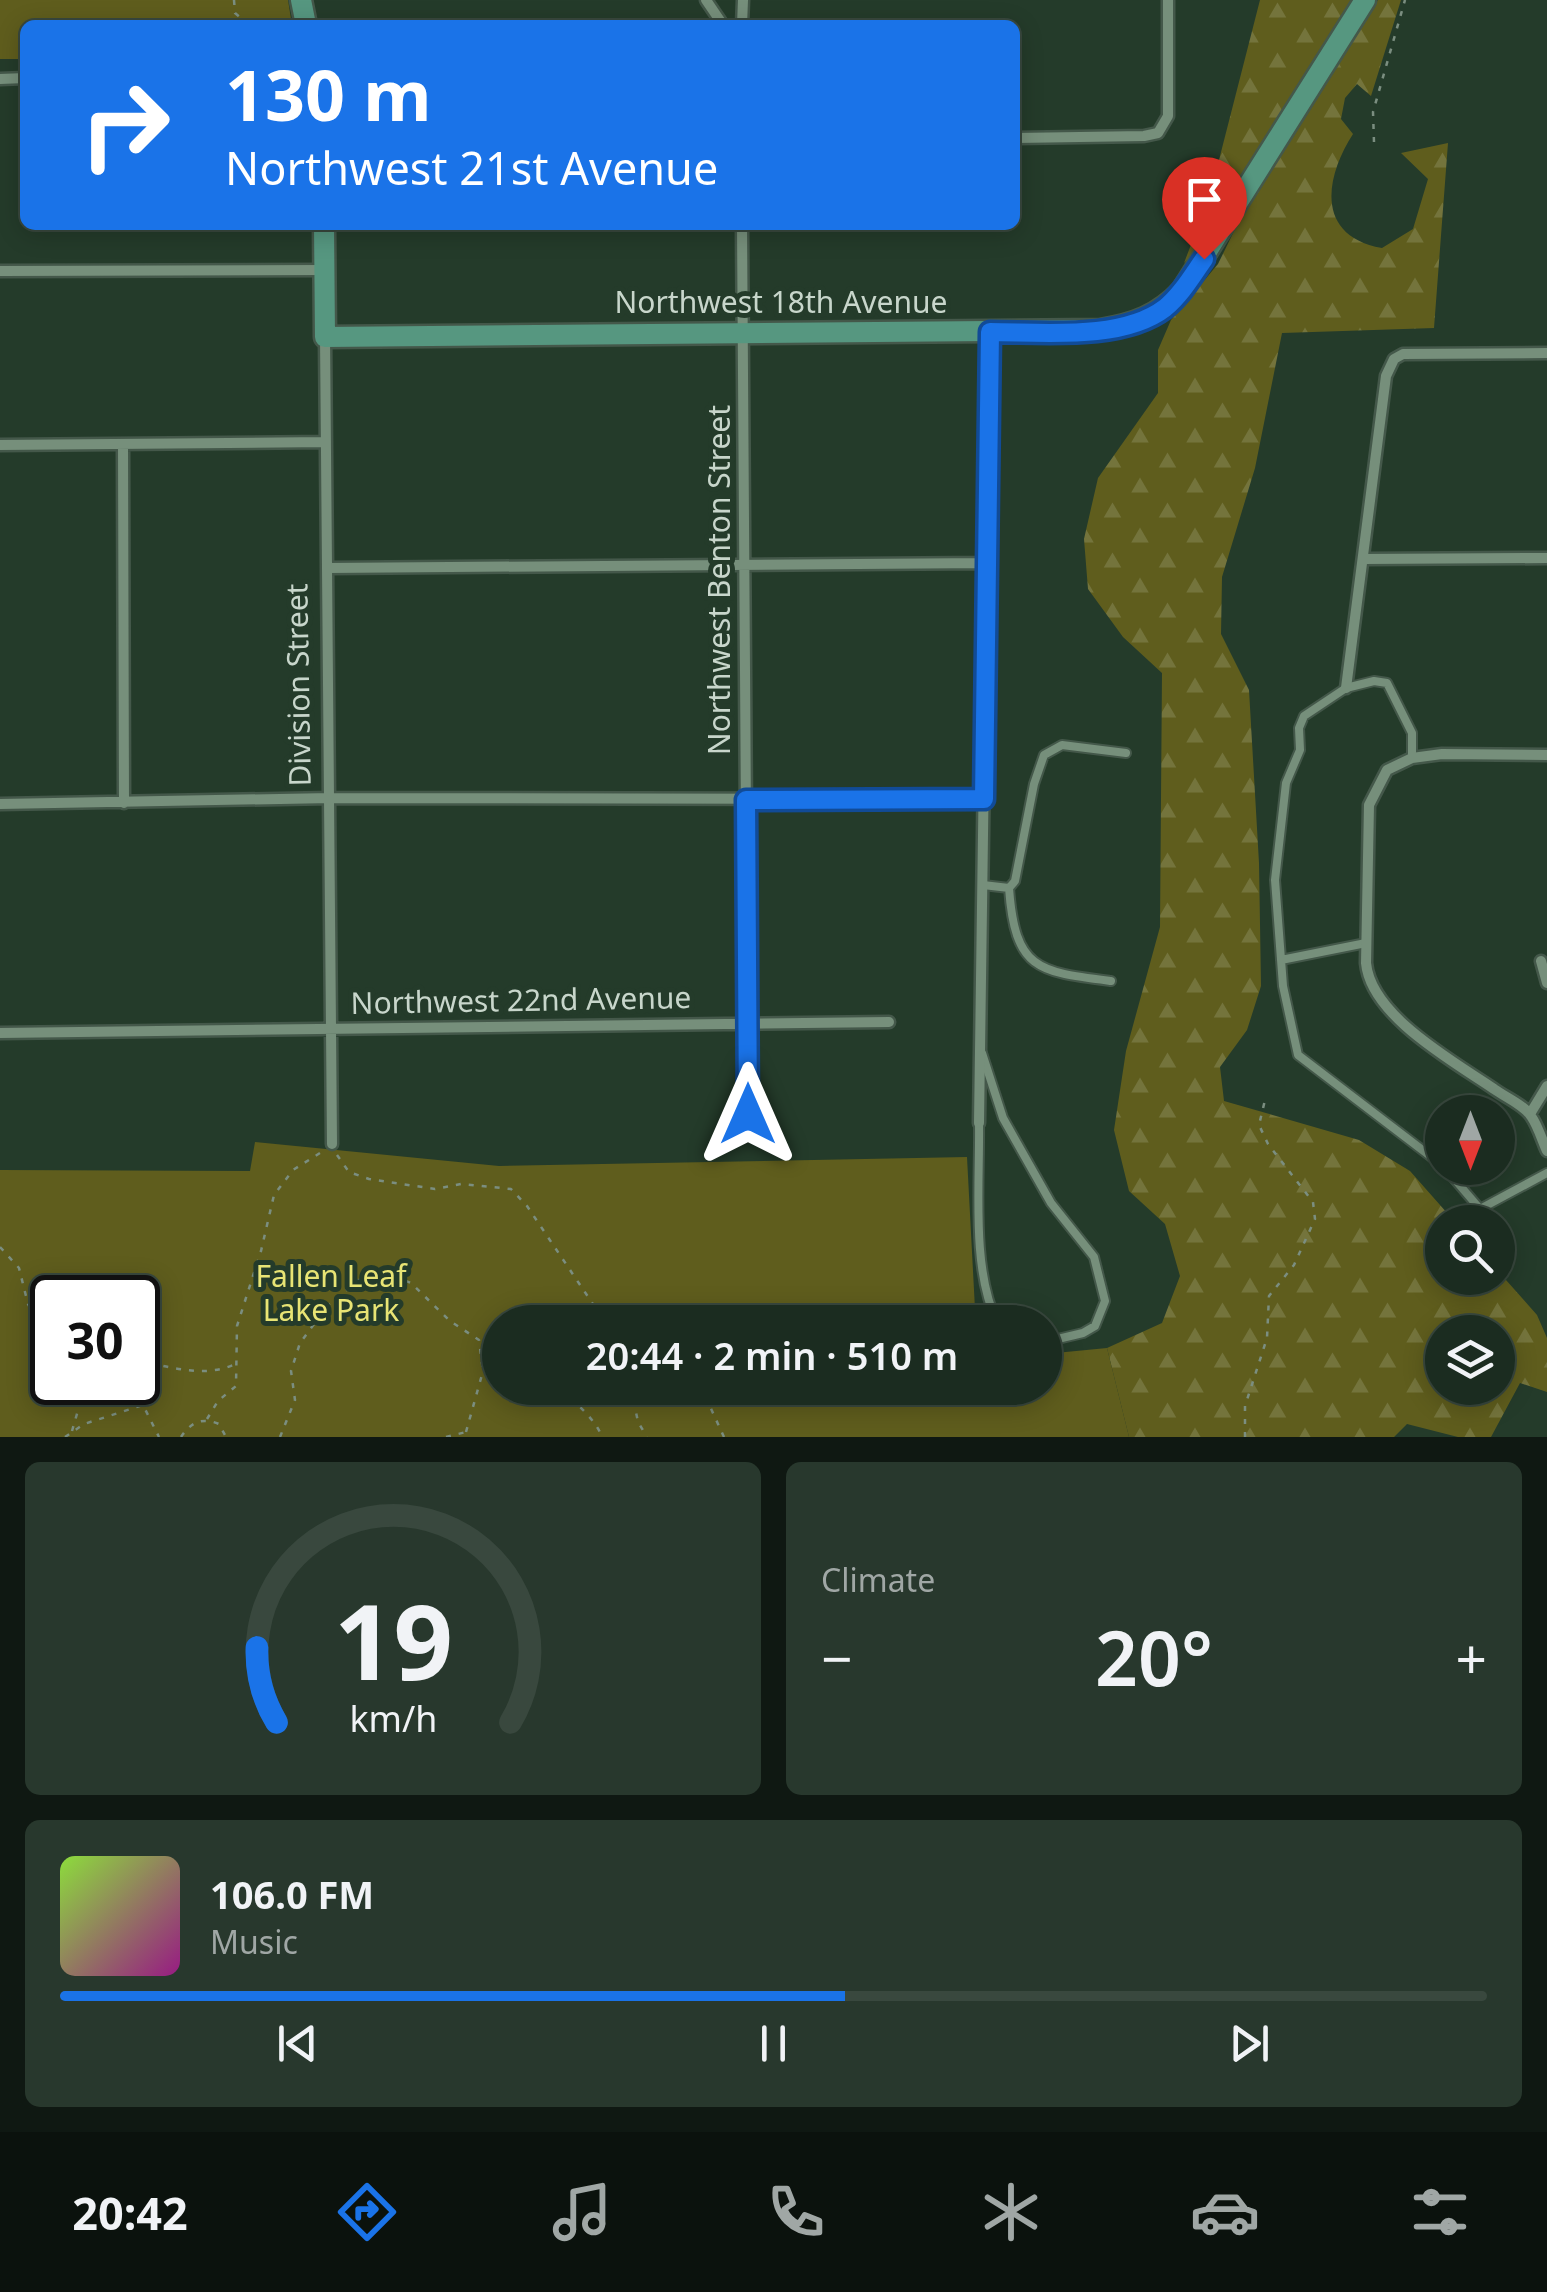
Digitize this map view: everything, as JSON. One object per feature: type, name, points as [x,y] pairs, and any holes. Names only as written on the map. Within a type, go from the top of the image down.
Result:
[{"type":"street","points":[[1020,138],[1144,136],[1164,127],[1168,116],[1168,0]]},
{"type":"street","name":"Northwest 18th Avenue","points":[[325,337],[990,332],[1128,326],[1168,305],[1204,259],[1366,0]]},
{"type":"street","name":"Division Street","points":[[324,230],[332,1144]]},
{"type":"street","name":"Northwest Benton Street","points":[[742,230],[748,1114]]},
{"type":"street","points":[[0,271],[325,270]]},
{"type":"street","points":[[980,1123],[990,332]]},
{"type":"street","points":[[1346,688],[1386,376],[1394,359],[1404,354],[1547,353]]},
{"type":"street","points":[[0,445],[326,442]]},
{"type":"street","points":[[123,444],[124,802]]},
{"type":"street","points":[[1364,559],[1547,558]]},
{"type":"street","points":[[328,568],[985,563]]},
{"type":"street","points":[[1547,755],[1442,754],[1412,758],[1387,770],[1369,805],[1366,944],[1367,978],[1392,1011],[1426,1044],[1530,1114],[1547,1151]]},
{"type":"street","points":[[0,804],[330,798],[984,799]]},
{"type":"street","points":[[1541,962],[1547,984]]},
{"type":"street","name":"Northwest 22nd Avenue","points":[[0,1033],[889,1022]]},
{"type":"street","points":[[1530,1114],[1547,1086]]},
{"type":"lane","points":[[1412,758],[1412,733],[1388,683],[1346,688],[1304,716],[1299,728],[1300,750],[1286,782],[1276,880],[1280,960],[1298,1055],[1425,1152]]},
{"type":"lane","points":[[1111,981],[1050,972],[1032,963],[1016,931],[1009,888],[1019,866],[1034,784],[1044,755],[1062,745],[1126,753]]},
{"type":"lane","points":[[982,885],[1009,888]]},
{"type":"lane","points":[[1280,960],[1366,944]]},
{"type":"lane","points":[[980,1049],[1002,1118],[1051,1203],[1094,1257],[1105,1301],[1095,1326],[1062,1338]]},
{"type":"lane","points":[[980,1123],[980,1215],[985,1291],[990,1305]]},
{"type":"lane","points":[[1460,1185],[1480,1209],[1547,1172]]},
{"type":"path","points":[[1374,142],[1373,112],[1405,0]]},
{"type":"path","points":[[1245,1437],[1246,1406],[1267,1338],[1269,1296],[1294,1264],[1315,1219],[1313,1202],[1268,1144],[1259,1125],[1265,1100]]},
{"type":"path","points":[[181,1437],[190,1424],[206,1419],[236,1386],[236,1326],[258,1265],[274,1195],[292,1170],[332,1144],[350,1172],[368,1179],[435,1189],[462,1184],[510,1189],[527,1206],[593,1305]]},
{"type":"path","points":[[0,1248],[19,1268],[30,1308]]},
{"type":"path","points":[[280,1437],[295,1400],[291,1371],[300,1344],[328,1304],[359,1280],[388,1274],[411,1283],[450,1321],[479,1340],[482,1359]]},
{"type":"path","points":[[160,1365],[216,1372],[235,1364]]},
{"type":"path","points":[[446,1437],[466,1435],[482,1378]]},
{"type":"path","points":[[71,1433],[80,1405]]},
{"type":"path","points":[[65,1437],[84,1424],[142,1405],[158,1437]]},
{"type":"path","points":[[577,1405],[597,1424],[602,1437]]},
{"type":"path","points":[[635,1405],[638,1422],[647,1437]]},
{"type":"path","points":[[709,1405],[724,1437]]},
{"type":"path","points":[[206,1419],[219,1424],[226,1437]]},
{"type":"green space","points":[[0,0],[288,0],[291,20],[20,20],[20,59],[0,59]]},
{"type":"green space","points":[[1260,0],[1359,0],[1196,252],[1184,263],[1210,195]]},
{"type":"green space","points":[[1378,0],[1401,0],[1371,96],[1357,84],[1345,98],[1341,119],[1353,134],[1336,169],[1332,203],[1336,219],[1346,231],[1361,242],[1382,248],[1413,229],[1428,179],[1401,153],[1448,143],[1434,328],[1282,333],[1255,468],[1222,577],[1221,634],[1249,690],[1261,986],[1247,1030],[1220,1067],[1224,1101],[1359,1140],[1410,1171],[1440,1205],[1425,1205],[1425,1295],[1515,1295],[1515,1290],[1537,1315],[1547,1338],[1547,1392],[1520,1383],[1515,1392],[1515,1315],[1425,1315],[1425,1405],[1508,1405],[1491,1437],[1458,1437],[1407,1424],[1394,1437],[1129,1437],[1107,1348],[1162,1323],[1180,1276],[1165,1224],[1129,1191],[1114,1130],[1126,1051],[1160,927],[1162,673],[1123,637],[1088,589],[1084,539],[1098,478],[1158,393],[1158,350],[1171,320],[1218,264],[1236,227]]},
{"type":"green space","name":"Fallen Leaf Lake Park","points":[[255,1142],[499,1166],[967,1157],[975,1305],[482,1305],[482,1405],[1062,1405],[1062,1352],[1107,1348],[1129,1437],[0,1437],[0,1170],[250,1171]]},
{"type":"route","points":[[748,1114],[746,800],[984,799],[990,332],[1128,326],[1168,305],[1204,259]]}]
